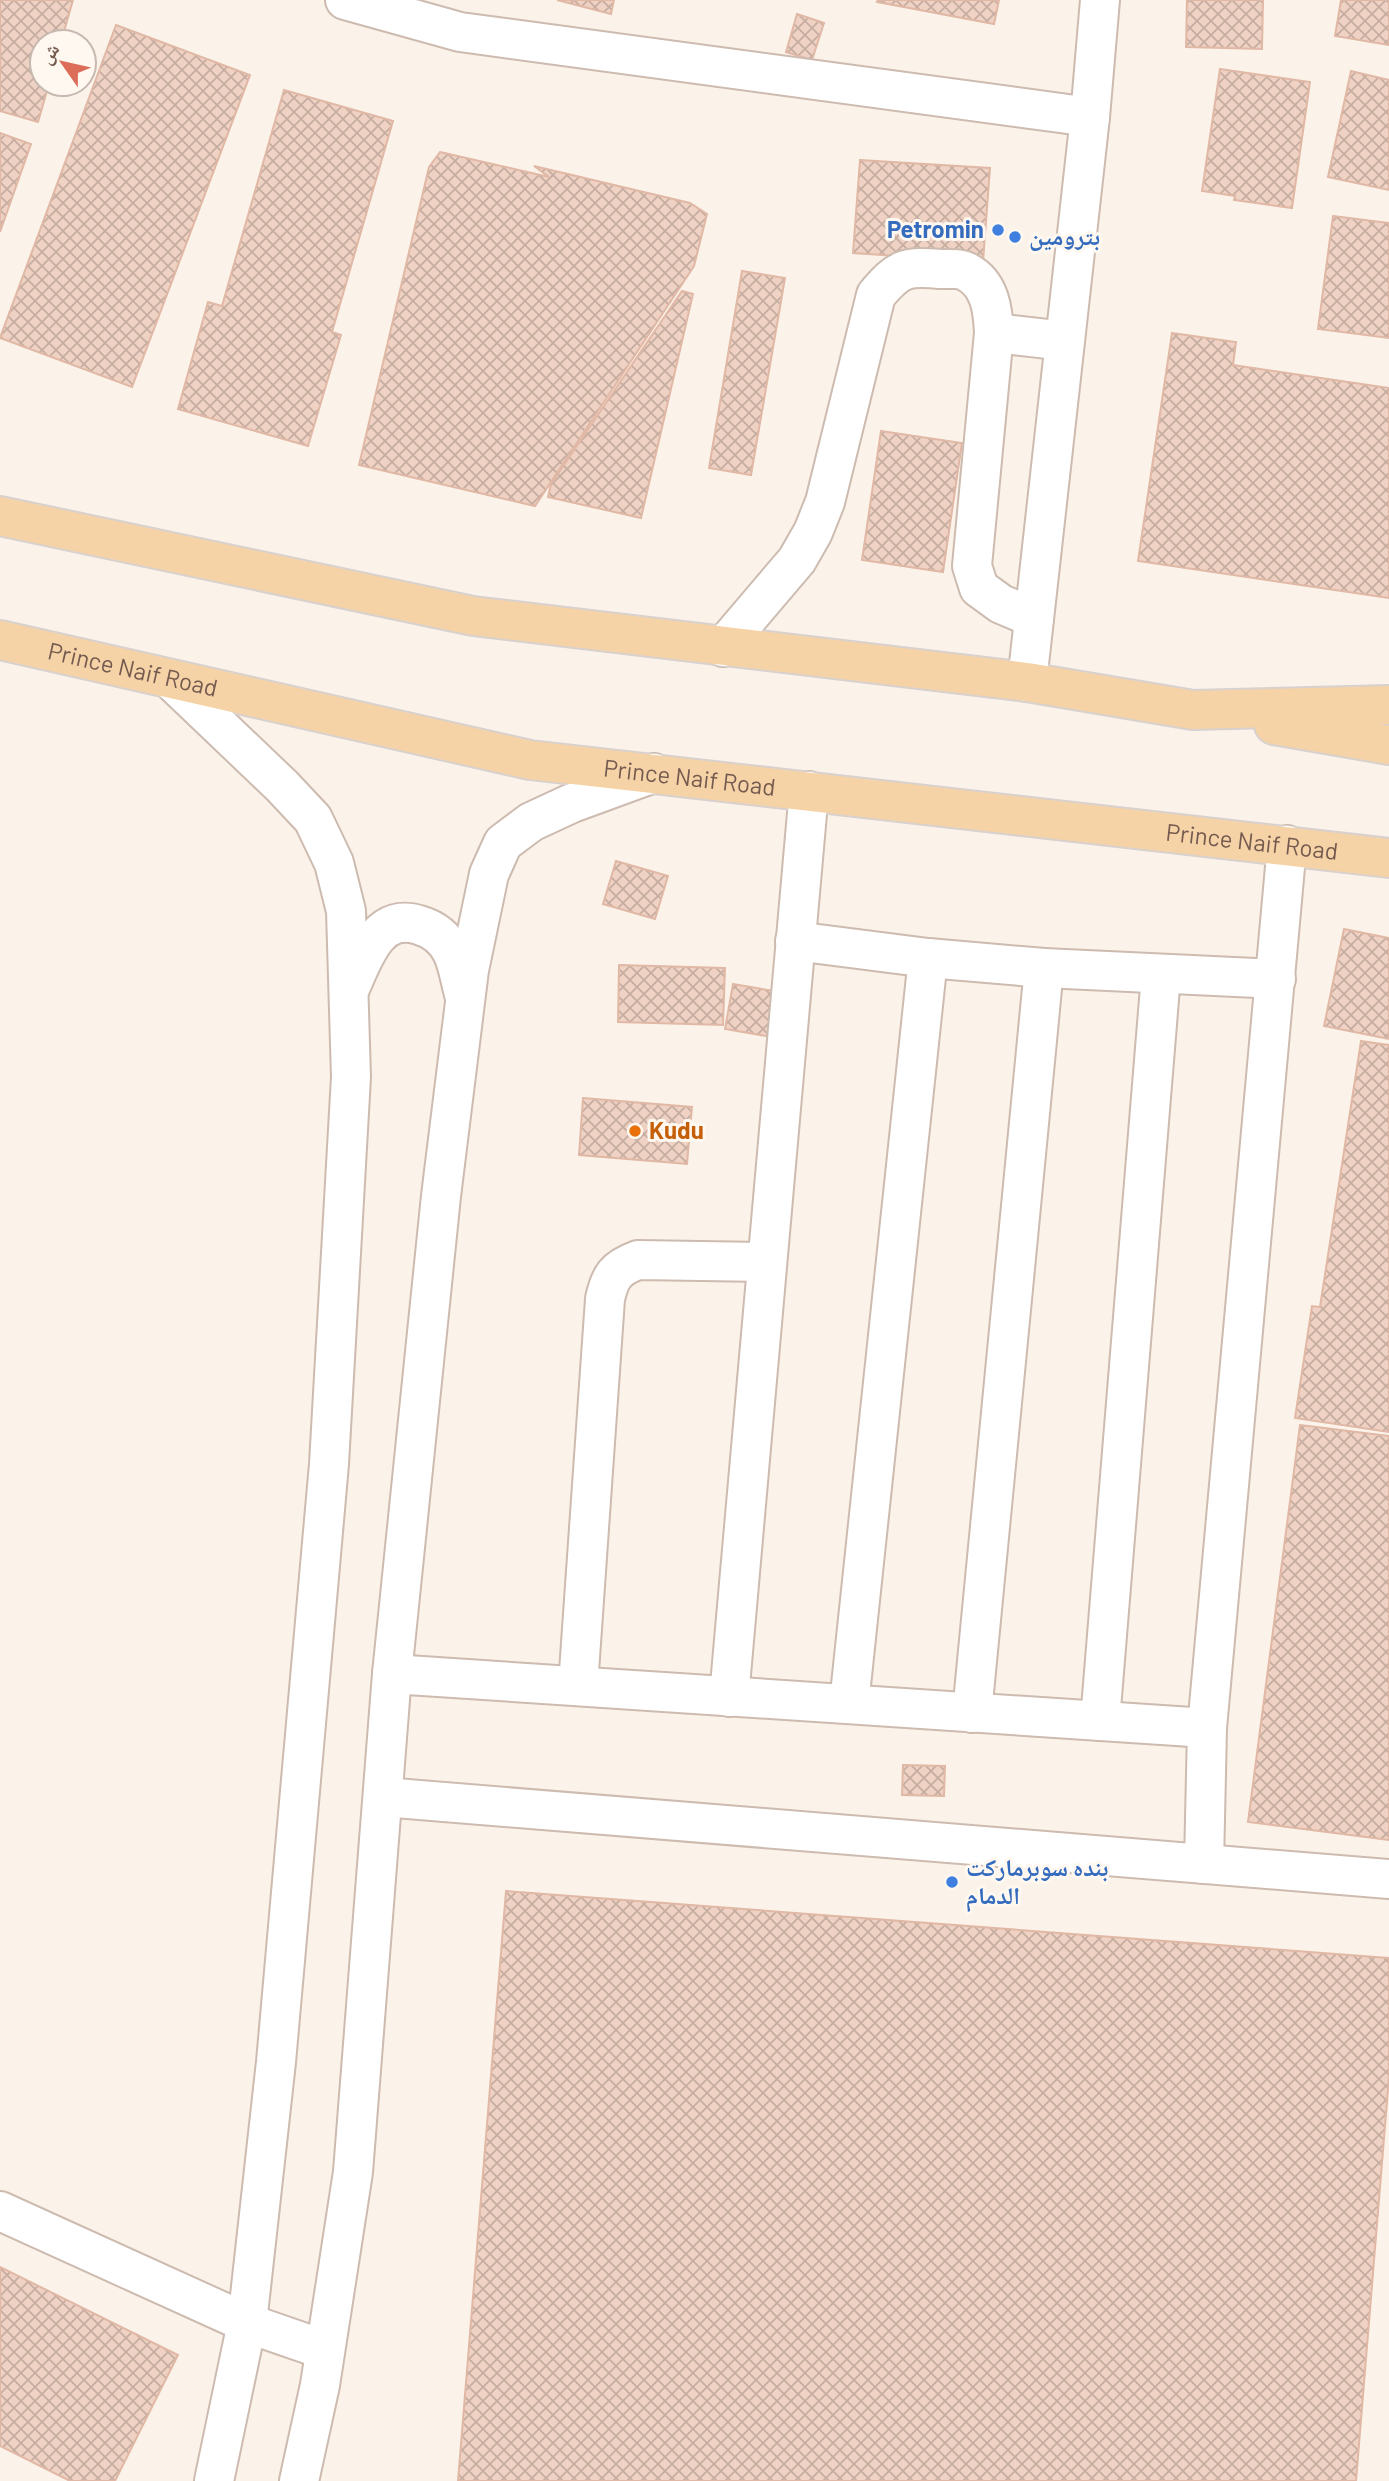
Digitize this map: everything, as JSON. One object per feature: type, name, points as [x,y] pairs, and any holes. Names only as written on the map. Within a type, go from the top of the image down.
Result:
[{"type":"main road","points":[[0,516],[473,616],[1027,682],[1389,745]]},
{"type":"main road","name":"Prince Naif Road","points":[[0,640],[530,760],[1389,858]]},
{"type":"main road","points":[[1193,710],[1389,705]]},
{"type":"street","points":[[345,0],[460,32],[1090,117]]},
{"type":"street","points":[[1027,682],[1090,117],[1100,0]]},
{"type":"street","points":[[723,647],[797,560],[813,532],[825,502],[876,295],[892,277],[911,267],[966,271],[984,286],[992,306],[994,333],[972,566],[979,589],[1001,604],[1034,618]]},
{"type":"street","points":[[994,333],[1065,341]]},
{"type":"street","points":[[171,680],[313,819],[334,863],[346,911],[349,992],[351,1077],[329,1464],[276,2062],[247,2323],[214,2481]]},
{"type":"street","points":[[299,2481],[320,2385],[353,2172],[392,1674],[441,1195],[469,970],[489,874],[503,843],[542,817],[572,803],[654,773]]},
{"type":"street","points":[[729,1697],[809,790]]},
{"type":"street","points":[[1204,1864],[1207,1728],[1287,845]]},
{"type":"street","points":[[349,992],[368,947],[387,927],[408,921],[433,929],[451,950],[466,999]]},
{"type":"street","points":[[796,941],[928,958],[1044,968],[1276,979]]},
{"type":"street","points":[[849,1704],[928,958]]},
{"type":"street","points":[[972,1713],[1044,968]]},
{"type":"street","points":[[1100,1721],[1161,975]]},
{"type":"street","points":[[578,1686],[604,1312],[609,1282],[622,1266],[638,1261],[767,1262]]},
{"type":"street","points":[[392,1674],[1207,1728]]},
{"type":"street","points":[[383,1797],[1389,1879]]},
{"type":"street","points":[[0,2211],[247,2323],[325,2350]]},
{"type":"building","points":[[0,0],[73,0],[65,28],[28,28],[28,98],[45,98],[38,122],[0,111]]},
{"type":"building","points":[[557,0],[614,0],[611,14]]},
{"type":"building","points":[[999,0],[994,24],[877,2]]},
{"type":"building","points":[[1187,0],[1263,0],[1262,49],[1186,47]]},
{"type":"building","points":[[1341,0],[1389,0],[1389,45],[1335,36]]},
{"type":"building","points":[[797,14],[824,23],[812,60],[786,52]]},
{"type":"building","points":[[116,25],[250,75],[132,387],[0,338],[89,98],[98,98],[98,74]]},
{"type":"building","points":[[1220,69],[1310,82],[1292,208],[1234,200],[1235,196],[1202,191]]},
{"type":"building","points":[[1351,71],[1389,80],[1389,190],[1328,177]]},
{"type":"building","points":[[284,90],[393,121],[332,332],[341,335],[308,446],[178,409],[208,302],[222,306]]},
{"type":"building","points":[[0,133],[31,144],[0,232]]},
{"type":"building","points":[[440,152],[549,177],[534,166],[690,203],[707,214],[694,266],[535,506],[359,465],[429,167]]},
{"type":"building","points":[[860,160],[990,168],[983,262],[853,253]]},
{"type":"building","points":[[1333,216],[1389,223],[1389,338],[1318,329]]},
{"type":"building","points":[[742,271],[785,278],[751,475],[709,468]]},
{"type":"building","points":[[682,291],[693,294],[641,518],[548,497],[551,484]]},
{"type":"building","points":[[1172,333],[1236,342],[1233,365],[1389,388],[1389,598],[1138,561]]},
{"type":"building","points":[[881,431],[962,443],[943,572],[862,560]]},
{"type":"building","points":[[616,861],[668,876],[655,919],[603,904]]},
{"type":"building","points":[[1344,929],[1389,938],[1389,1039],[1324,1026]]},
{"type":"building","points":[[619,965],[725,968],[723,1025],[618,1022]]},
{"type":"building","points":[[733,984],[786,993],[778,1038],[725,1029]]},
{"type":"building","points":[[1361,1041],[1389,1045],[1389,1432],[1295,1418],[1312,1306],[1320,1307]]},
{"type":"building","name":"Kudu","points":[[583,1098],[692,1107],[687,1164],[579,1155]]},
{"type":"building","points":[[1300,1425],[1389,1436],[1389,1840],[1248,1822]]},
{"type":"building","points":[[903,1765],[945,1766],[944,1796],[902,1795]]},
{"type":"building","points":[[506,1891],[1389,1958],[1389,2077],[1356,2481],[458,2481]]},
{"type":"building","points":[[0,2267],[178,2355],[115,2481],[70,2481],[0,2446]]},
{"type":"place","name":"Petromin","points":[[998,230]]},
{"type":"place","name":"بترومين","points":[[1015,237]]},
{"type":"place","name":"Kudu","points":[[635,1131]]},
{"type":"place","name":"بنده سوبرماركت الدمام","points":[[952,1882]]}]
